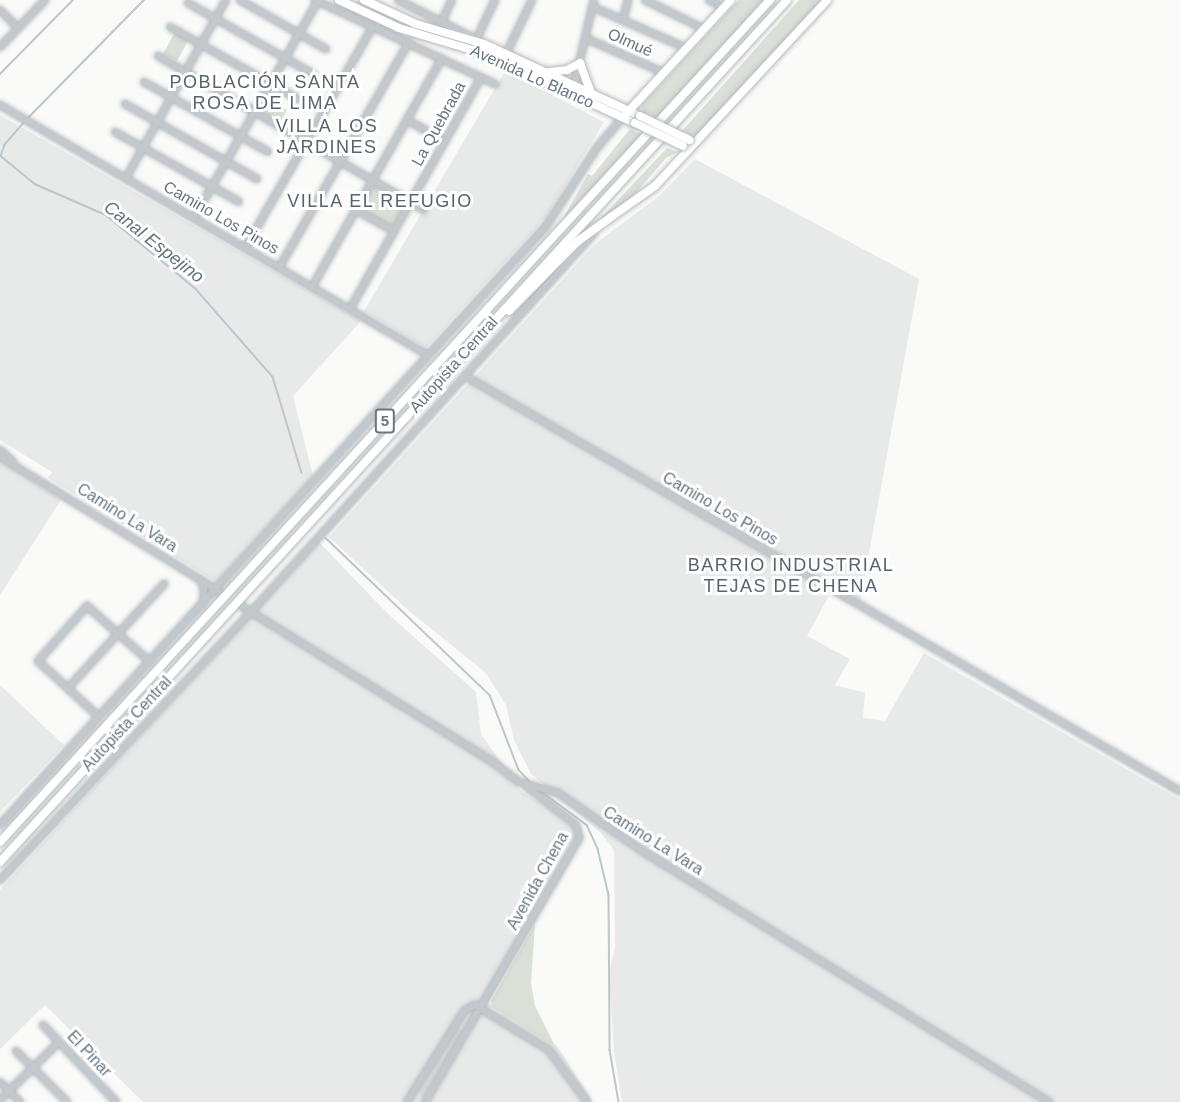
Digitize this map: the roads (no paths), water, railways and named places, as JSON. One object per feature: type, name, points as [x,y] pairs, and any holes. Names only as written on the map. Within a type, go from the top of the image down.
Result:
[{"type":"highway","name":"Autopista Central","points":[[0,842],[770,0]]},
{"type":"highway","name":"Autopista Central","points":[[0,862],[787,0]]},
{"type":"highway","points":[[490,325],[523,298],[578,241],[611,217]]},
{"type":"main road","name":"Avenida Lo Blanco","points":[[339,0],[415,33],[489,55],[577,96],[626,114]]},
{"type":"main road","name":"Avenida Lo Blanco","points":[[366,0],[416,24],[484,44],[593,94],[626,114],[689,145]]},
{"type":"main road","points":[[626,114],[731,0]]},
{"type":"main road","points":[[611,217],[655,186],[689,145],[827,0]]},
{"type":"main road","points":[[545,72],[562,71],[580,63],[583,81],[593,94]]},
{"type":"main road","points":[[574,85],[577,96]]},
{"type":"street","points":[[33,0],[39,6]]},
{"type":"street","points":[[0,47],[45,0]]},
{"type":"street","points":[[126,178],[226,0]]},
{"type":"street","points":[[240,0],[326,49]]},
{"type":"street","points":[[358,21],[366,0]]},
{"type":"street","name":"Avenida Lo Blanco","points":[[398,0],[411,3],[477,38],[484,44]]},
{"type":"street","points":[[442,21],[452,0]]},
{"type":"street","points":[[477,38],[495,0]]},
{"type":"street","points":[[506,54],[532,0]]},
{"type":"street","points":[[623,20],[628,0]]},
{"type":"street","points":[[645,0],[656,3],[705,29]]},
{"type":"street","points":[[709,0],[724,7]]},
{"type":"street","points":[[194,218],[316,1]]},
{"type":"street","name":"Avenida Lo Blanco","points":[[316,1],[372,28],[409,42],[495,84]]},
{"type":"street","points":[[574,85],[594,2],[623,20],[686,48]]},
{"type":"street","points":[[188,3],[313,74]]},
{"type":"street","points":[[0,10],[18,28]]},
{"type":"street","points":[[170,27],[298,99]]},
{"type":"street","points":[[244,248],[372,28]]},
{"type":"street","name":"Olmué","points":[[585,38],[664,73]]},
{"type":"street","points":[[279,268],[409,42]]},
{"type":"street","points":[[158,56],[424,210]]},
{"type":"street","points":[[312,287],[442,58]]},
{"type":"street","name":"La Quebrada","points":[[350,309],[481,77]]},
{"type":"street","points":[[144,82],[268,152]]},
{"type":"street","points":[[125,104],[257,179]]},
{"type":"street","name":"Camino Los Pinos","points":[[0,105],[428,356]]},
{"type":"street","points":[[0,825],[218,590],[554,218],[596,149],[626,114]]},
{"type":"street","points":[[407,120],[445,141]]},
{"type":"street","points":[[115,132],[238,202]]},
{"type":"street","points":[[356,210],[394,231]]},
{"type":"street","points":[[0,880],[251,612],[611,217]]},
{"type":"street","name":"Camino Los Pinos","points":[[465,376],[1180,791]]},
{"type":"street","name":"Camino La Vara","points":[[0,450],[20,468]]},
{"type":"street","name":"Camino La Vara","points":[[0,457],[218,590]]},
{"type":"street","points":[[200,579],[204,589],[203,604]]},
{"type":"street","points":[[68,688],[164,584]]},
{"type":"street","points":[[99,717],[38,661],[87,606],[150,662]]},
{"type":"street","name":"Camino La Vara","points":[[243,607],[527,786],[548,790],[1049,1102]]},
{"type":"street","name":"Avenida Chena","points":[[481,1007],[580,835],[576,825],[527,786]]},
{"type":"street","points":[[410,1101],[467,1007],[481,1007],[549,1050],[587,1102]]},
{"type":"street","points":[[425,1102],[481,1007]]},
{"type":"street","points":[[455,1024],[467,1031]]},
{"type":"street","name":"El Pinar","points":[[43,1025],[113,1099]]},
{"type":"street","points":[[0,1100],[58,1042]]},
{"type":"street","points":[[16,1051],[67,1102]]},
{"type":"street","points":[[0,1082],[20,1102]]},
{"type":"street","points":[[105,1102],[113,1099]]},
{"type":"waterway","points":[[0,74],[73,0]]},
{"type":"waterway","name":"Canal Espejino","points":[[27,119],[144,0]]},
{"type":"waterway","name":"Canal Espejino","points":[[24,123],[5,145],[1,156],[35,184],[106,215],[196,289],[273,377],[302,473]]},
{"type":"waterway","points":[[326,538],[490,695],[519,770],[531,783]]},
{"type":"waterway","points":[[542,792],[587,825],[598,849],[609,895],[610,1050],[619,1102]]},
{"type":"district","name":"POBLACIÓN SANTA ROSA DE LIMA","points":[[265,94]]},
{"type":"district","name":"VILLA LOS JARDINES","points":[[327,137]]},
{"type":"district","name":"VILLA EL REFUGIO","points":[[380,201]]},
{"type":"district","name":"BARRIO INDUSTRIAL TEJAS DE CHENA","points":[[791,576]]}]
